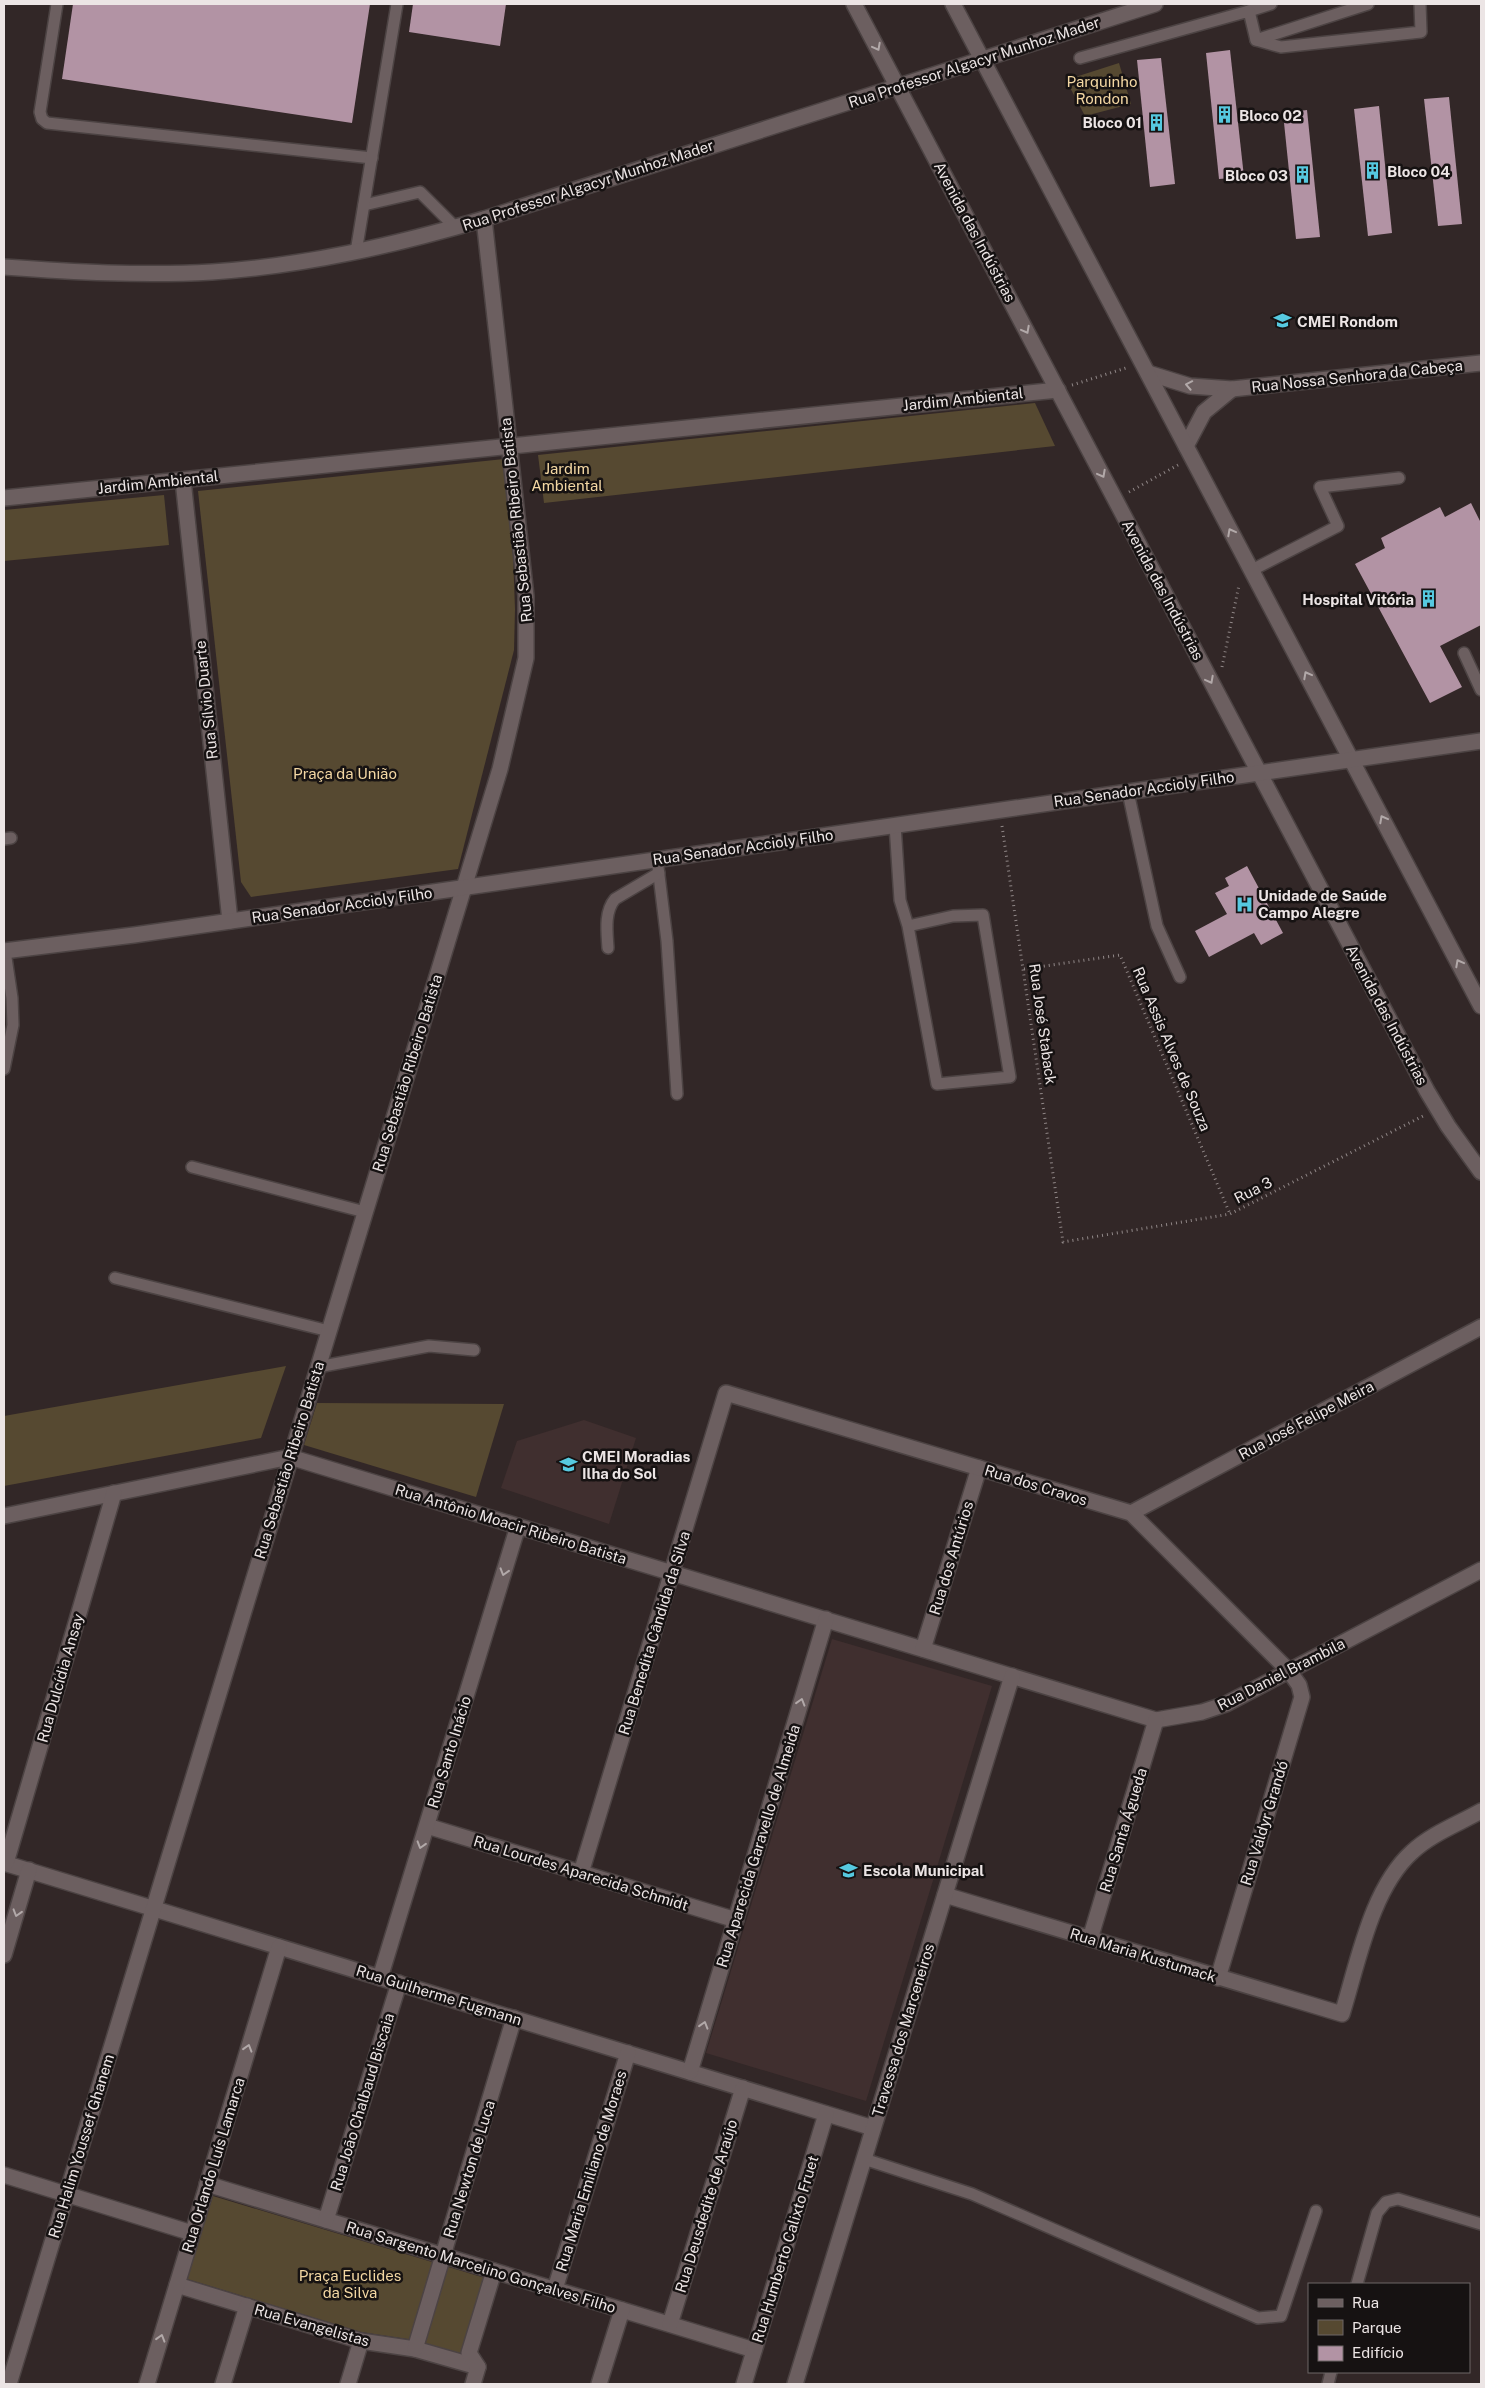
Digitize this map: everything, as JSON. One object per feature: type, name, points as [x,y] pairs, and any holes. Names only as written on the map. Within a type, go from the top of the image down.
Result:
[{"type":"street","name":"Avenida das Indústrias","points":[[854,4],[1438,1109],[1481,1172]]},
{"type":"street","points":[[953,4],[1481,1006]]},
{"type":"street","name":"Rua Professor Algacyr Munhoz Mader","points":[[4,267],[111,273],[176,273],[266,267],[356,252],[484,219],[1155,4]]},
{"type":"street","name":"Rua Sebastião Ribeiro Batista","points":[[153,1908],[464,887],[506,745],[526,658],[526,596],[484,219]]},
{"type":"street","name":"Rua Nossa Senhora da Cabeça","points":[[1145,368],[1190,386],[1232,389],[1481,363]]},
{"type":"street","name":"Rua Nossa Senhora da Cabeça","points":[[1189,452],[1204,412],[1232,389]]},
{"type":"street","name":"Jardim Ambiental","points":[[4,498],[1058,390]]},
{"type":"street","name":"Rua Sílvio Duarte","points":[[183,480],[230,921]]},
{"type":"street","name":"Rua Senador Accioly Filho","points":[[4,951],[464,887],[658,866],[894,825],[1481,741]]},
{"type":"street","name":"Rua José Felipe Meira","points":[[1131,1513],[1481,1327]]},
{"type":"street","name":"Rua dos Cravos","points":[[726,1393],[1131,1513],[1290,1671]]},
{"type":"street","name":"Rua Benedita Cândida da Silva","points":[[581,1873],[726,1393]]},
{"type":"street","name":"Rua Antônio Moacir Ribeiro Batista","points":[[4,1516],[290,1457],[1012,1676]]},
{"type":"street","name":"Rua dos Antúrios","points":[[923,1649],[979,1468]]},
{"type":"street","name":"Rua Dulcídia Ansay","points":[[5,1863],[114,1493]]},
{"type":"street","name":"Rua Santo Inácio","points":[[380,1978],[518,1526]]},
{"type":"street","name":"Rua Daniel Brambila","points":[[1012,1676],[1156,1720],[1202,1712],[1226,1704],[1481,1570]]},
{"type":"street","name":"Rua Aparecida Garavello de Almeida","points":[[690,2072],[826,1619]]},
{"type":"street","name":"Rua Valdyr Grandó","points":[[1218,1978],[1302,1697],[1299,1685],[1290,1671]]},
{"type":"street","name":"Travessa dos Marceneiros","points":[[795,2384],[1012,1676]]},
{"type":"street","name":"Rua Santa Águeda","points":[[1090,1939],[1156,1720]]},
{"type":"street","name":"Rua Maria Kustumack","points":[[945,1895],[1342,2014],[1376,1907],[1383,1889],[1397,1867],[1413,1851],[1430,1839],[1481,1811]]},
{"type":"street","name":"Rua Lourdes Aparecida Schmidt","points":[[427,1826],[736,1920]]},
{"type":"street","name":"Rua Guilherme Fugmann","points":[[5,1863],[873,2128]]},
{"type":"street","points":[[4,1955],[29,1870]]},
{"type":"street","name":"Rua Halim Youssef Ghanem","points":[[9,2384],[153,1908]]},
{"type":"street","name":"Rua Orlando Luís Lamarca","points":[[147,2384],[279,1947]]},
{"type":"street","name":"Rua João Chalbaud Biscaia","points":[[326,2220],[399,1983]]},
{"type":"street","name":"Rua Newton de Luca","points":[[415,2349],[514,2018]]},
{"type":"street","name":"Rua Maria Emiliano de Moraes","points":[[555,2289],[628,2053]]},
{"type":"street","name":"Rua Deusdedite de Araújo","points":[[670,2324],[743,2088]]},
{"type":"street","name":"Rua Humberto Calixto Fruet","points":[[744,2384],[826,2114]]},
{"type":"street","points":[[4,2175],[192,2233]]},
{"type":"street","name":"Rua Sargento Marcelino Gonçalves Filho","points":[[207,2184],[754,2350]]},
{"type":"street","points":[[473,2384],[478,2368],[469,2352],[494,2271]]},
{"type":"street","name":"Rua Evangelistas","points":[[177,2285],[361,2341],[415,2349],[478,2368]]},
{"type":"street","points":[[223,2384],[246,2306]]},
{"type":"street","points":[[599,2384],[622,2310]]},
{"type":"street","points":[[348,2384],[361,2341]]},
{"type":"lane","points":[[57,4],[40,112],[42,118],[47,123],[372,158]]},
{"type":"lane","points":[[356,252],[397,4]]},
{"type":"lane","points":[[1080,58],[1271,4]]},
{"type":"lane","points":[[1256,40],[1368,4]]},
{"type":"lane","points":[[1256,40],[1281,46],[1421,32],[1420,4]]},
{"type":"lane","points":[[1249,11],[1256,40]]},
{"type":"lane","points":[[364,205],[420,192],[455,228]]},
{"type":"lane","points":[[1248,564],[1338,526],[1320,486],[1399,478]]},
{"type":"lane","points":[[1464,653],[1481,690]]},
{"type":"lane","points":[[1128,792],[1157,926],[1180,976]]},
{"type":"lane","points":[[894,825],[900,900],[908,926],[937,1084],[1010,1077],[983,915],[953,916],[908,926]]},
{"type":"lane","points":[[608,948],[608,914],[611,905],[658,866]]},
{"type":"lane","points":[[658,866],[667,942],[677,1094]]},
{"type":"lane","points":[[4,951],[12,998],[13,1025],[4,1069]]},
{"type":"lane","points":[[192,1167],[365,1212]]},
{"type":"lane","points":[[115,1278],[329,1331]]},
{"type":"lane","points":[[318,1367],[429,1346],[474,1350]]},
{"type":"lane","points":[[864,2159],[972,2194],[1258,2318],[1281,2316],[1316,2211]]},
{"type":"lane","points":[[1357,2283],[1377,2213],[1386,2202],[1398,2199],[1481,2224]]},
{"type":"path","points":[[1058,390],[1145,368]]},
{"type":"path","points":[[1116,500],[1189,452]]},
{"type":"path","points":[[1217,692],[1248,564]]},
{"type":"path","name":"Rua José Staback","points":[[999,810],[1024,968],[1063,1242]]},
{"type":"path","name":"Rua Assis Alves de Souza","points":[[1024,968],[1120,956],[1230,1214]]},
{"type":"path","name":"Rua 3","points":[[1063,1242],[1230,1214],[1438,1109]]},
{"type":"shaded area","name":"CMEI Moradias Ilha do Sol","points":[[584,1420],[636,1438],[609,1524],[501,1488],[517,1441]]},
{"type":"shaded area","name":"Escola Municipal","points":[[832,1639],[992,1686],[866,2101],[706,2053]]},
{"type":"green space","name":"Parquinho Rondon","points":[[1119,63],[1131,104],[1085,116],[1066,80]]},
{"type":"green space","name":"Jardim Ambiental","points":[[1035,403],[1055,446],[544,503],[538,455]]},
{"type":"green space","name":"Praça da União","points":[[504,459],[513,555],[514,650],[458,869],[251,897],[241,882],[198,491]]},
{"type":"green space","points":[[164,495],[169,545],[4,561],[4,510]]},
{"type":"green space","points":[[286,1366],[261,1438],[4,1486],[4,1416]]},
{"type":"green space","points":[[317,1403],[504,1404],[476,1497],[304,1445]]},
{"type":"green space","name":"Praça Euclides da Silva","points":[[213,2196],[485,2278],[462,2355],[407,2339],[361,2332],[187,2279]]},
{"type":"building","points":[[73,4],[370,4],[352,123],[62,79]]},
{"type":"building","points":[[413,4],[506,4],[500,46],[409,32]]},
{"type":"building","name":"Bloco 02","points":[[1230,50],[1244,177],[1219,179],[1206,53]]},
{"type":"building","name":"Bloco 01","points":[[1161,58],[1175,184],[1150,187],[1137,60]]},
{"type":"building","points":[[1449,97],[1462,224],[1438,226],[1424,99]]},
{"type":"building","name":"Bloco 04","points":[[1379,106],[1392,233],[1368,236],[1354,109]]},
{"type":"building","name":"Bloco 03","points":[[1307,110],[1320,237],[1296,239],[1283,113]]},
{"type":"building","name":"Hospital Vitória","points":[[1471,503],[1481,523],[1481,625],[1440,646],[1462,687],[1430,703],[1355,564],[1385,548],[1381,538],[1440,507],[1445,517]]},
{"type":"building","name":"Unidade de Saúde Campo Alegre","points":[[1247,866],[1283,933],[1261,945],[1254,933],[1209,957],[1195,931],[1227,914],[1215,893],[1229,886],[1225,878]]},
{"type":"place","name":"Bloco 02","points":[[1225,115]]},
{"type":"place","name":"Bloco 01","points":[[1156,122]]},
{"type":"place","name":"Bloco 04","points":[[1373,171]]},
{"type":"place","name":"Bloco 03","points":[[1302,175]]},
{"type":"place","name":"CMEI Rondom","points":[[1283,321]]},
{"type":"place","name":"Hospital Vitória","points":[[1428,599]]},
{"type":"place","name":"Unidade de Saúde Campo Alegre","points":[[1244,904]]},
{"type":"place","name":"CMEI Moradias Ilha do Sol","points":[[568,1465]]},
{"type":"place","name":"Escola Municipal","points":[[849,1870]]}]
